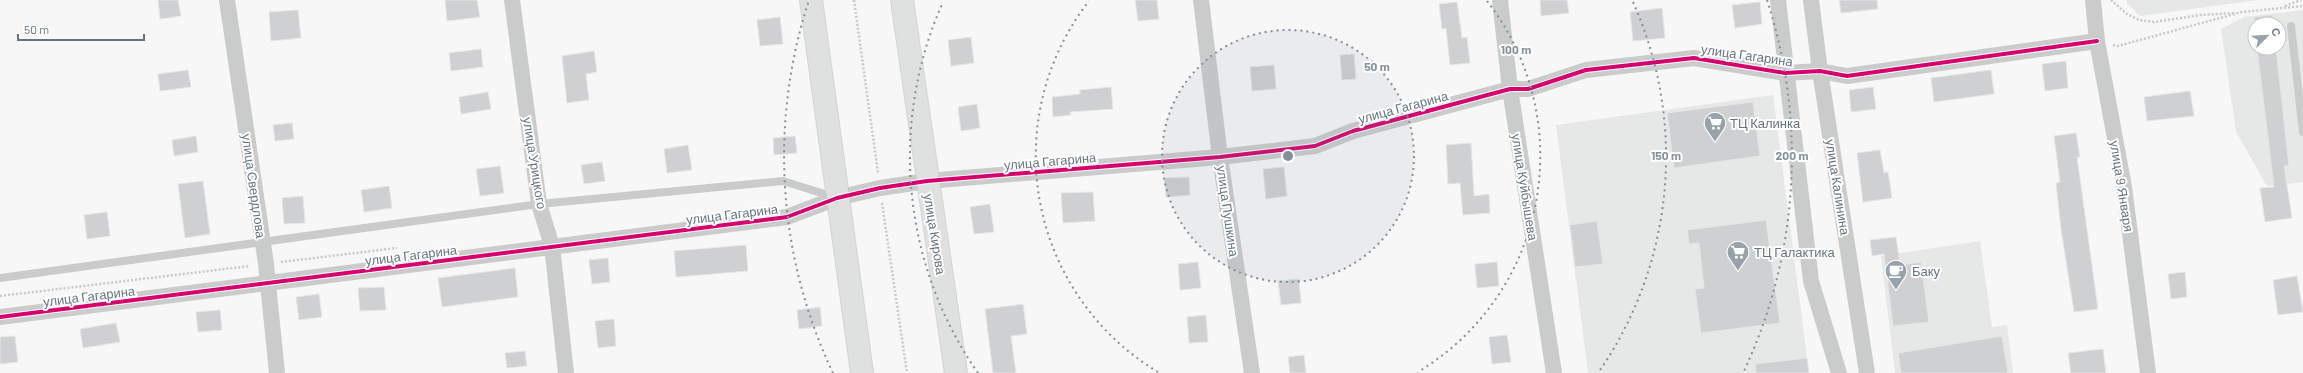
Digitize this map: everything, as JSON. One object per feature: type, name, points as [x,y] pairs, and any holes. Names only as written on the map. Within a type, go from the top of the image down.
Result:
[{"type":"main road","points":[[811,0],[862,373]]},
{"type":"main road","name":"улица Кирова","points":[[902,0],[956,373]]},
{"type":"street","name":"улица Свердлова","points":[[227,0],[263,243],[276,373]]},
{"type":"street","name":"улица Урицкого","points":[[512,0],[539,204],[552,246],[566,373]]},
{"type":"street","name":"улица Пушкина","points":[[1201,0],[1220,157],[1252,373]]},
{"type":"street","name":"улица Куйбышева","points":[[1500,0],[1510,89],[1554,373]]},
{"type":"street","points":[[1778,0],[1785,73],[1811,281],[1838,373]]},
{"type":"street","name":"улица Калинина","points":[[1811,0],[1820,71],[1867,373]]},
{"type":"street","name":"улица 9 Января","points":[[2093,0],[2097,41],[2124,187],[2148,373]]},
{"type":"street","name":"улица Гагарина","points":[[0,317],[787,217],[837,198],[880,188],[927,181],[1220,157],[1315,146],[1353,131],[1510,89],[1528,89],[1586,70],[1694,58],[1785,73],[1820,71],[1847,76],[2097,41]]},
{"type":"lane","points":[[2292,26],[2303,132]]},
{"type":"lane","points":[[0,278],[539,204],[783,180],[837,198]]},
{"type":"path","points":[[2111,0],[2128,14],[2139,20],[2154,22],[2200,15],[2303,6]]},
{"type":"path","points":[[2280,7],[2301,0]]},
{"type":"path","points":[[2097,41],[2118,46],[2242,12]]},
{"type":"shaded area","points":[[2127,0],[2258,0],[2140,16],[2127,4]]},
{"type":"shaded area","points":[[2303,10],[2303,182],[2267,186],[2236,132],[2221,29],[2247,17],[2247,56],[2287,56],[2287,16],[2252,16]]},
{"type":"shaded area","points":[[1773,95],[1809,373],[1588,373],[1556,125]]},
{"type":"shaded area","points":[[1980,241],[1992,327],[2007,325],[2013,373],[1895,373],[1881,256]]},
{"type":"building","points":[[158,0],[178,0],[181,16],[160,19]]},
{"type":"building","points":[[445,0],[477,0],[480,17],[447,21]]},
{"type":"building","points":[[1135,0],[1157,0],[1159,19],[1138,21]]},
{"type":"building","points":[[1540,0],[1567,0],[1569,13],[1541,16]]},
{"type":"building","points":[[1839,0],[1877,0],[1878,9],[1841,13]]},
{"type":"building","points":[[1457,2],[1462,38],[1467,37],[1470,63],[1450,65],[1446,28],[1442,29],[1439,4]]},
{"type":"building","points":[[1760,2],[1762,24],[1735,28],[1732,5]]},
{"type":"building","points":[[1662,8],[1665,38],[1633,41],[1630,12]]},
{"type":"building","points":[[298,10],[301,38],[271,41],[269,12]]},
{"type":"building","points":[[780,17],[783,44],[760,46],[757,20]]},
{"type":"building","points":[[971,37],[974,63],[951,66],[948,40]]},
{"type":"building","points":[[481,49],[483,67],[451,71],[449,53]]},
{"type":"building","points":[[594,51],[597,72],[586,74],[589,100],[567,103],[562,56]]},
{"type":"building","points":[[1354,54],[1356,79],[1342,80],[1340,55]]},
{"type":"building","points":[[2258,56],[2277,56],[2289,166],[2284,166],[2292,218],[2265,222],[2260,188],[2274,187]]},
{"type":"building","points":[[2066,61],[2068,88],[2045,91],[2042,64]]},
{"type":"building","points":[[1274,65],[1276,89],[1252,91],[1250,67]]},
{"type":"building","points":[[188,70],[191,87],[160,91],[158,74]]},
{"type":"building","points":[[1991,70],[1994,94],[1934,102],[1931,78]]},
{"type":"building","points":[[1111,87],[1113,109],[1070,112],[1071,115],[1053,117],[1052,97],[1080,94],[1080,90]]},
{"type":"building","points":[[1873,87],[1876,109],[1851,112],[1849,90]]},
{"type":"building","points":[[2190,91],[2194,116],[2147,121],[2144,97]]},
{"type":"building","points":[[488,92],[491,109],[461,114],[459,97]]},
{"type":"building","name":"ТЦ Калинка","points":[[1753,102],[1760,156],[1674,168],[1667,113]]},
{"type":"building","points":[[977,104],[980,128],[961,131],[958,107]]},
{"type":"building","points":[[292,123],[294,139],[275,141],[273,125]]},
{"type":"building","points":[[2076,133],[2080,157],[2077,157],[2098,309],[2074,312],[2061,229],[2056,183],[2060,182],[2054,136]]},
{"type":"building","points":[[196,136],[198,152],[174,156],[172,140]]},
{"type":"building","points":[[795,136],[797,153],[774,155],[773,138]]},
{"type":"building","points":[[1471,143],[1474,196],[1489,194],[1490,213],[1463,215],[1460,183],[1448,184],[1446,145]]},
{"type":"building","points":[[688,145],[692,170],[667,173],[664,149]]},
{"type":"building","points":[[1880,150],[1884,173],[1888,172],[1892,198],[1863,202],[1857,153]]},
{"type":"building","points":[[602,162],[605,181],[584,184],[581,165]]},
{"type":"building","points":[[500,166],[504,193],[480,196],[476,169]]},
{"type":"building","points":[[1284,167],[1287,196],[1266,199],[1263,169]]},
{"type":"building","points":[[1189,177],[1190,195],[1166,197],[1164,178]]},
{"type":"building","points":[[203,181],[210,234],[185,238],[178,184]]},
{"type":"building","points":[[389,186],[392,208],[364,212],[361,190]]},
{"type":"building","points":[[1093,192],[1095,221],[1063,223],[1061,193]]},
{"type":"building","points":[[303,196],[305,223],[284,224],[282,198]]},
{"type":"building","points":[[990,204],[994,232],[974,234],[970,207]]},
{"type":"building","points":[[107,212],[110,236],[87,239],[84,215]]},
{"type":"building","name":"ТЦ Галактика","points":[[1766,220],[1780,323],[1701,333],[1695,289],[1704,288],[1699,243],[1689,244],[1687,230]]},
{"type":"building","points":[[1597,221],[1603,264],[1575,267],[1570,225]]},
{"type":"building","points":[[1896,237],[1900,265],[1921,262],[1929,322],[1893,326],[1884,254],[1872,256],[1870,240]]},
{"type":"building","points":[[746,245],[748,271],[676,277],[674,251]]},
{"type":"building","points":[[608,258],[610,282],[592,284],[589,260]]},
{"type":"building","points":[[1198,262],[1201,288],[1180,290],[1178,264]]},
{"type":"building","points":[[1497,262],[1499,286],[1477,288],[1475,264]]},
{"type":"building","points":[[515,268],[518,297],[442,307],[438,278]]},
{"type":"building","points":[[2185,272],[2187,297],[2171,299],[2168,274]]},
{"type":"building","points":[[2297,276],[2303,312],[2278,315],[2273,280]]},
{"type":"building","points":[[1299,279],[1301,303],[1281,305],[1278,281]]},
{"type":"building","points":[[384,287],[386,310],[360,311],[358,288]]},
{"type":"building","points":[[319,294],[322,317],[299,320],[296,297]]},
{"type":"building","points":[[1023,304],[1027,334],[1011,336],[1016,373],[993,373],[985,309]]},
{"type":"building","points":[[820,307],[822,326],[799,329],[797,310]]},
{"type":"building","points":[[220,310],[222,330],[198,332],[196,312]]},
{"type":"building","points":[[1206,315],[1208,342],[1189,343],[1187,317]]},
{"type":"building","points":[[614,319],[616,346],[598,348],[595,321]]},
{"type":"building","points":[[116,323],[120,342],[83,348],[80,329]]},
{"type":"building","points":[[1507,335],[1511,362],[1492,364],[1489,337]]},
{"type":"building","points":[[15,336],[18,362],[0,364],[0,337]]},
{"type":"building","points":[[2002,336],[2008,373],[1901,373],[1898,353]]},
{"type":"building","points":[[2103,349],[2106,373],[2071,373],[2068,353]]},
{"type":"building","points":[[525,351],[527,366],[507,368],[505,353]]},
{"type":"building","points":[[1304,355],[1306,373],[1290,373],[1288,357]]},
{"type":"building","points":[[1807,358],[1809,373],[1756,373],[1755,364]]},
{"type":"cycle path","points":[[0,317],[787,217],[837,198],[880,188],[927,181],[1220,157],[1315,146],[1353,131],[1510,89],[1528,89],[1586,70],[1694,58],[1785,73],[1820,71],[1847,76],[2097,41]]},
{"type":"place","name":"ТЦ Калинка","points":[[1715,142]]},
{"type":"place","name":"ТЦ Галактика","points":[[1738,272]]},
{"type":"place","name":"Баку","points":[[1896,290]]}]
